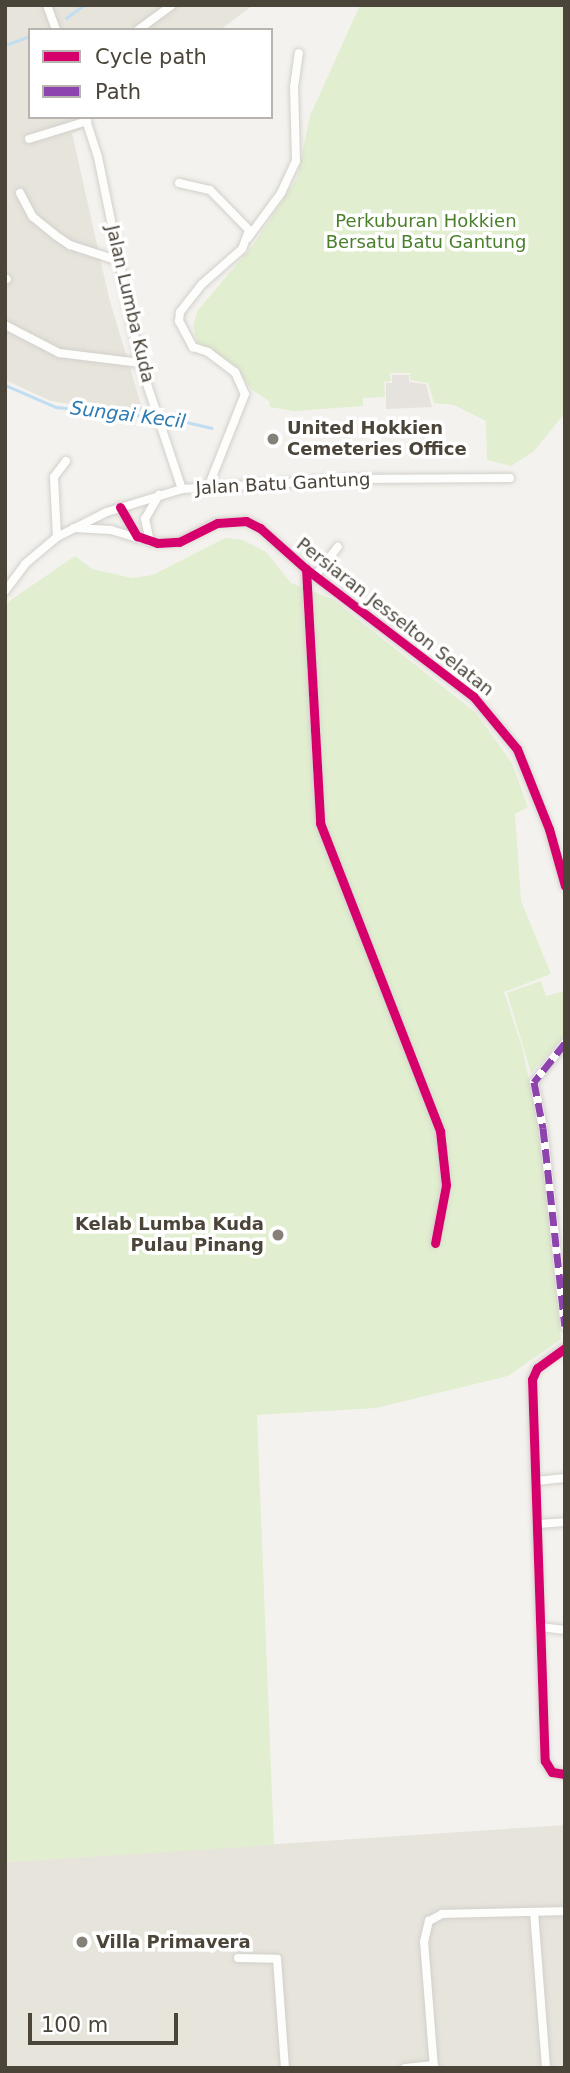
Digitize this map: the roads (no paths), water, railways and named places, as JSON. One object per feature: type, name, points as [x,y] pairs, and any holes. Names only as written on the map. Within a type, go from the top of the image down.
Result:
[{"type":"street","points":[[47,5],[55,28]]},
{"type":"street","points":[[141,28],[172,5]]},
{"type":"street","points":[[209,485],[244,394],[235,372],[208,352],[193,347],[178,321],[180,312],[202,284],[232,260],[281,193],[296,160],[294,87],[299,53]]},
{"type":"street","points":[[29,139],[86,119]]},
{"type":"street","name":"Jalan Lumba Kuda","points":[[86,119],[140,363],[182,489]]},
{"type":"street","points":[[179,183],[210,190],[245,223],[248,238]]},
{"type":"street","points":[[20,193],[38,223],[70,245],[119,261]]},
{"type":"street","points":[[5,325],[69,356],[140,363]]},
{"type":"street","points":[[57,537],[54,477],[65,461]]},
{"type":"street","name":"Jalan Batu Gantung","points":[[5,591],[25,564],[57,537],[120,507],[182,489],[209,485],[510,478]]},
{"type":"street","points":[[146,541],[145,519],[159,495]]},
{"type":"street","points":[[120,507],[146,541]]},
{"type":"street","name":"Persiaran Jesselton Selatan","points":[[146,541],[179,542],[217,523],[246,521],[496,718],[530,778],[565,886]]},
{"type":"street","points":[[74,528],[111,530],[146,541]]},
{"type":"street","points":[[315,576],[338,547]]},
{"type":"street","points":[[306,569],[320,823],[374,970],[440,1131],[446,1185],[435,1243]]},
{"type":"street","points":[[565,1043],[534,1082],[543,1128],[565,1326]]},
{"type":"street","points":[[565,1348],[537,1368],[532,1379],[545,1761],[551,1772],[565,1774]]},
{"type":"street","points":[[536,1481],[565,1478]]},
{"type":"street","points":[[538,1524],[565,1522]]},
{"type":"street","points":[[540,1627],[565,1630]]},
{"type":"street","points":[[405,2068],[434,2067],[424,1942],[429,1921],[452,1913],[565,1911]]},
{"type":"street","points":[[534,1912],[546,2068]]},
{"type":"street","points":[[238,1958],[277,1959],[285,2068]]},
{"type":"waterway","name":"Sungai Kecil","points":[[66,18],[84,5]]},
{"type":"waterway","name":"Sungai Kecil","points":[[5,45],[28,37]]},
{"type":"waterway","name":"Sungai Kecil","points":[[5,385],[56,407],[154,417]]},
{"type":"waterway","name":"Sungai Kecil","points":[[161,416],[212,428]]},
{"type":"place","name":"United Hokkien Cemeteries Office","points":[[273,439]]},
{"type":"place","name":"Kelab Lumba Kuda Pulau Pinang","points":[[278,1235]]},
{"type":"place","name":"Villa Primavera","points":[[82,1942]]},
{"type":"park label","name":"Perkuburan Hokkien Bersatu Batu Gantung","points":[[426,232]]}]
